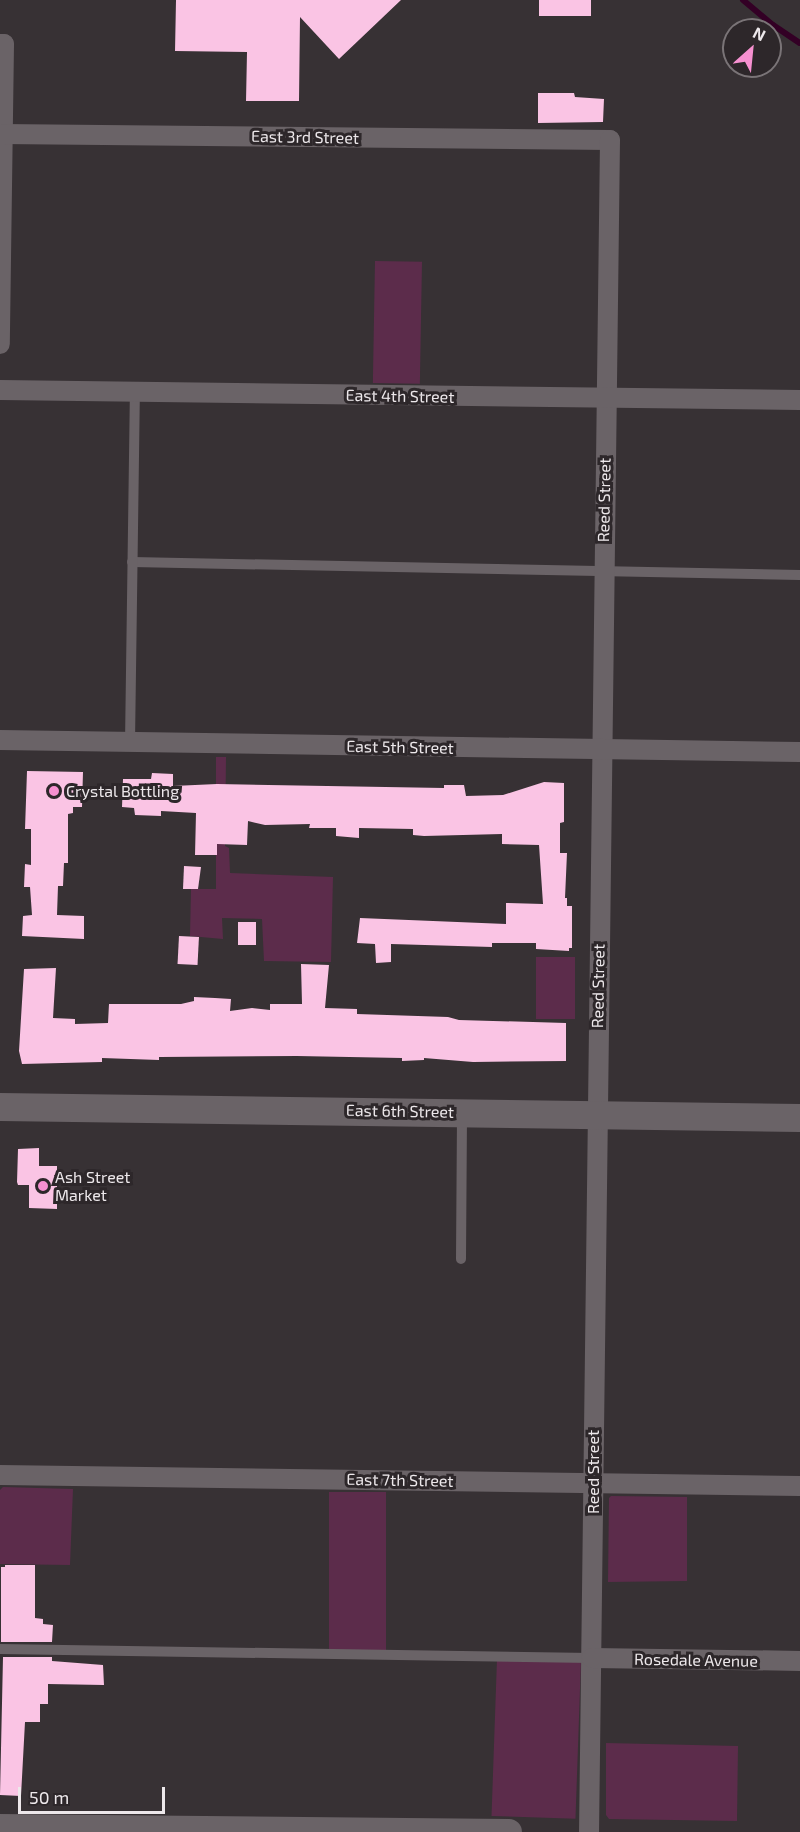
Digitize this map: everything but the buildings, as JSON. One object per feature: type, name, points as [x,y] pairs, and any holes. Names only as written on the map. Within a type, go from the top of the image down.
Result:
[{"type":"main road","name":"East 6th Street","points":[[0,1107],[596,1113],[800,1118]]},
{"type":"street","points":[[0,344],[2,44]]},
{"type":"street","name":"East 3rd Street","points":[[1,134],[610,140]]},
{"type":"street","name":"Reed Street","points":[[589,1832],[596,1113],[610,140]]},
{"type":"street","name":"East 4th Street","points":[[0,390],[800,400]]},
{"type":"street","name":"East 5th Street","points":[[0,740],[602,751],[800,752]]},
{"type":"street","name":"East 7th Street","points":[[0,1475],[800,1486]]},
{"type":"street","name":"Rosedale Avenue","points":[[592,1658],[800,1661]]},
{"type":"street","points":[[0,1827],[509,1832]]},
{"type":"lane","points":[[130,742],[135,392]]},
{"type":"lane","points":[[132,562],[800,575]]},
{"type":"lane","points":[[461,1260],[462,1112]]},
{"type":"lane","points":[[0,1649],[592,1658]]},
{"type":"shaded area","points":[[375,261],[422,262],[420,384],[373,383]]},
{"type":"shaded area","points":[[216,757],[226,757],[225,846],[229,848],[230,873],[333,877],[331,962],[264,961],[262,919],[222,918],[223,939],[190,936],[191,889],[216,889]]},
{"type":"shaded area","points":[[536,957],[575,957],[575,1019],[536,1019]]},
{"type":"shaded area","points":[[3,1487],[73,1489],[70,1565],[0,1564],[0,1490]]},
{"type":"shaded area","points":[[329,1492],[386,1492],[386,1651],[329,1651]]},
{"type":"shaded area","points":[[611,1496],[687,1497],[687,1581],[608,1582],[609,1498]]},
{"type":"shaded area","points":[[497,1659],[581,1662],[575,1819],[492,1816]]},
{"type":"shaded area","points":[[606,1743],[738,1746],[737,1821],[609,1819],[606,1815]]},
{"type":"waterway","points":[[743,0],[773,25],[800,43]]},
{"type":"place","name":"Crystal Bottling","points":[[54,791]]},
{"type":"place","name":"Ash Street Market","points":[[43,1186]]}]
